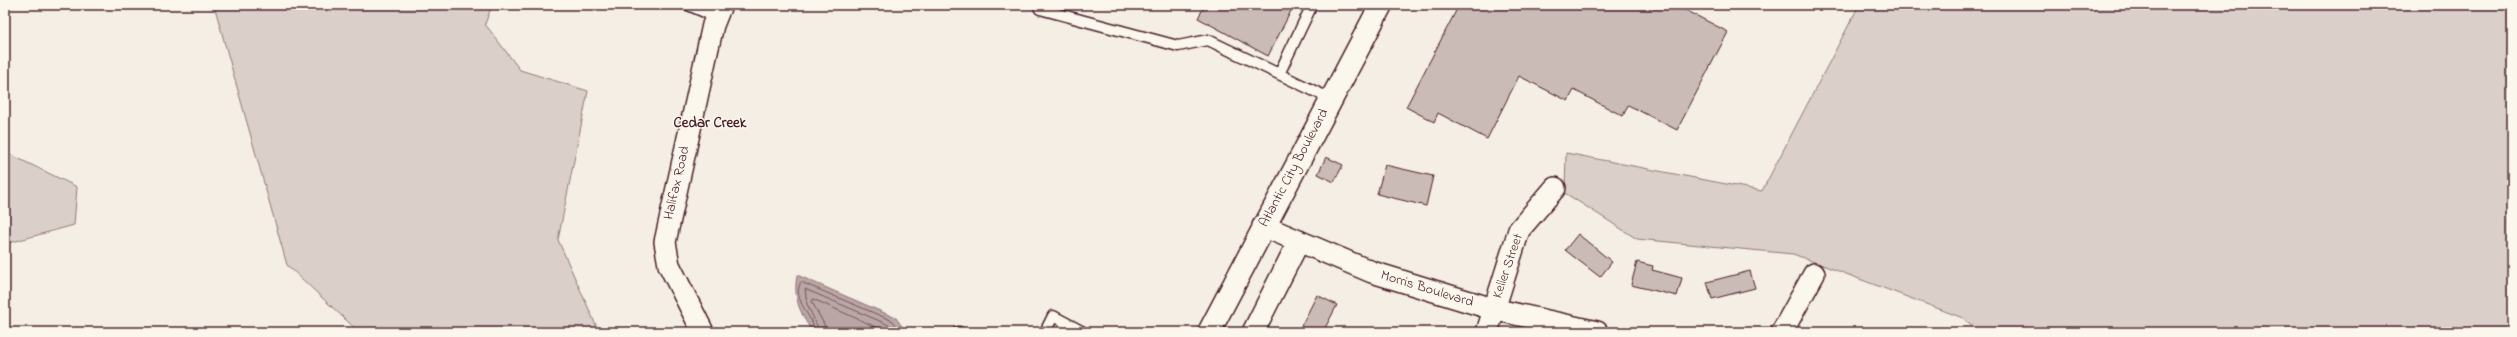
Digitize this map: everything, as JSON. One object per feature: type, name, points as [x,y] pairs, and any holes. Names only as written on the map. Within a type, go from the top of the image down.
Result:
[{"type":"highway","name":"Atlantic City Boulevard","points":[[1208,332],[1381,5]]},
{"type":"street","name":"Halifax Road","points":[[703,332],[669,265],[665,242],[718,11]]},
{"type":"street","name":"Keller Street","points":[[1487,332],[1519,230],[1555,188]]},
{"type":"street","name":"Morris Boulevard","points":[[1263,226],[1372,272],[1493,309],[1597,332]]},
{"type":"street","points":[[1253,332],[1298,241]]},
{"type":"street","points":[[1782,332],[1814,274]]},
{"type":"lane","points":[[688,5],[718,11]]},
{"type":"lane","points":[[1038,5],[1040,9],[1178,46],[1208,40],[1331,99]]},
{"type":"lane","points":[[1279,74],[1312,5]]},
{"type":"lane","points":[[1045,332],[1053,316],[1083,332]]},
{"type":"shaded area","points":[[214,5],[492,5],[485,24],[520,70],[588,91],[558,240],[599,332],[359,332],[287,265]]},
{"type":"shaded area","points":[[1857,5],[2512,5],[2512,332],[1980,332],[1963,318],[1793,254],[1637,239],[1565,193],[1566,153],[1762,191],[1856,11]]},
{"type":"shaded area","points":[[5,152],[77,187],[74,225],[5,244]]},
{"type":"water","points":[[797,275],[896,318],[906,332],[812,332],[798,305],[796,292]]},
{"type":"building","points":[[1205,5],[1294,5],[1268,56],[1198,18]]},
{"type":"building","points":[[1459,5],[1676,5],[1728,32],[1677,130],[1628,105],[1623,116],[1574,90],[1568,101],[1519,76],[1487,139],[1438,113],[1434,122],[1406,107]]},
{"type":"building","points":[[1326,157],[1343,165],[1334,182],[1318,174]]},
{"type":"building","points":[[1385,165],[1433,176],[1426,206],[1377,194]]},
{"type":"building","points":[[1578,234],[1612,262],[1600,277],[1565,250]]},
{"type":"building","points":[[1637,262],[1653,266],[1652,270],[1682,278],[1677,296],[1631,285]]},
{"type":"building","points":[[1750,271],[1755,288],[1712,299],[1707,282]]},
{"type":"building","points":[[1317,295],[1337,305],[1323,332],[1298,332]]},
{"type":"district","name":"Cedar Creek","points":[[710,123]]}]
